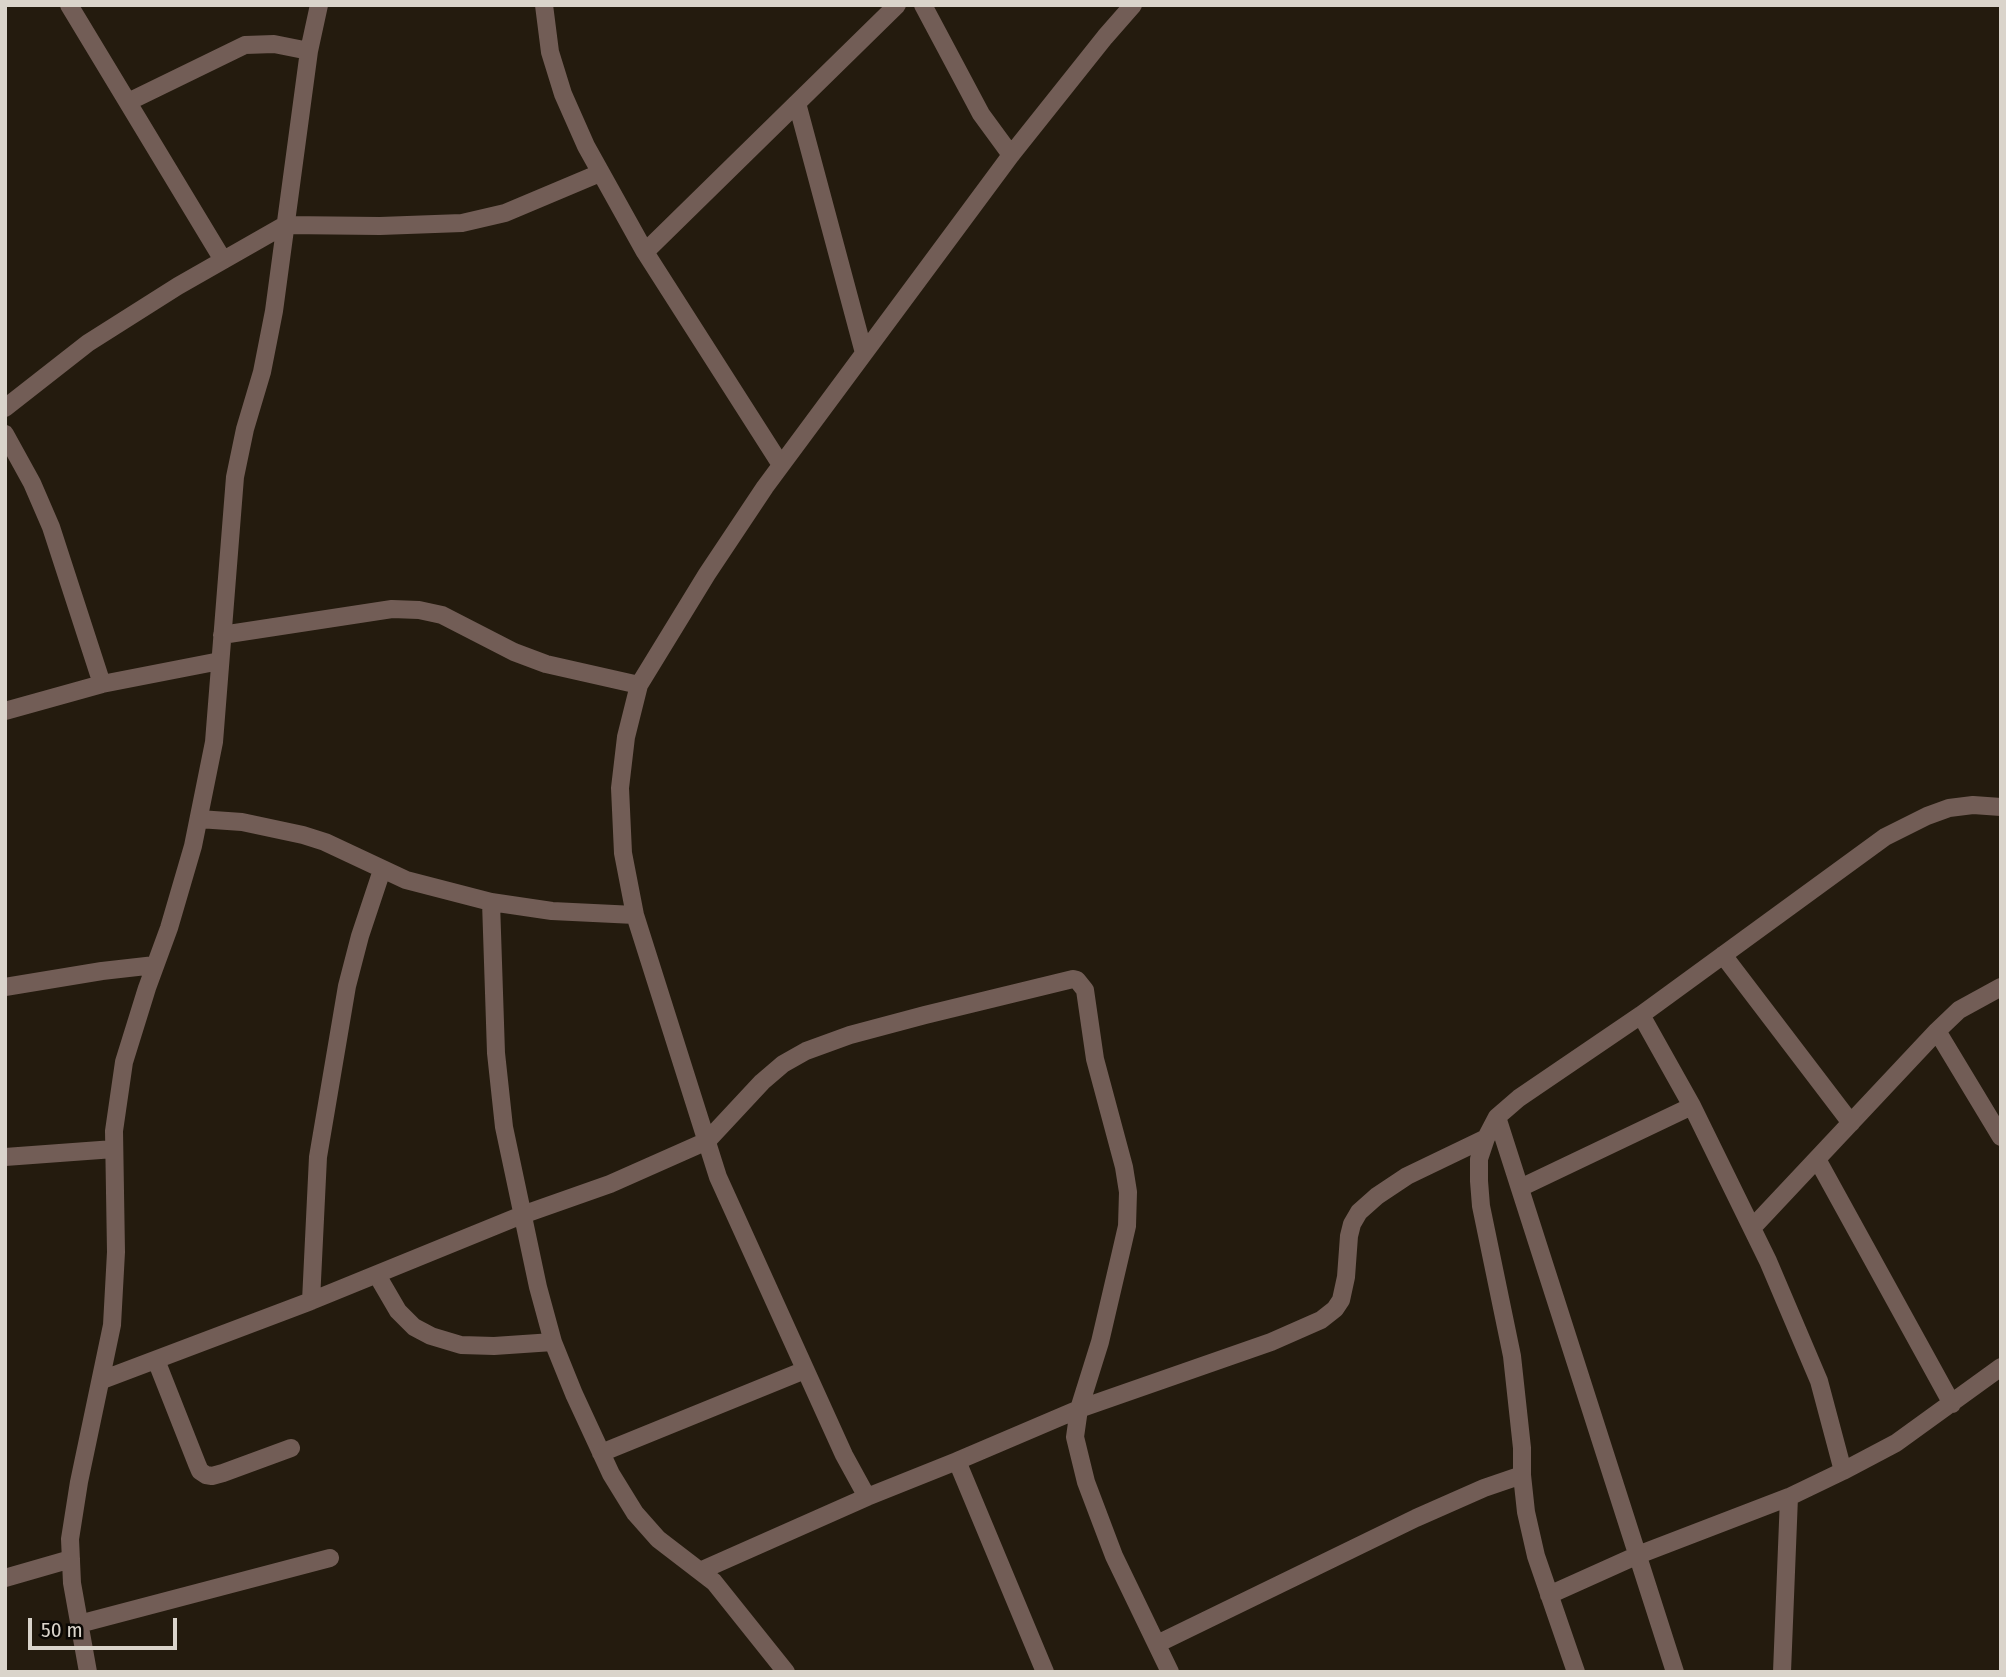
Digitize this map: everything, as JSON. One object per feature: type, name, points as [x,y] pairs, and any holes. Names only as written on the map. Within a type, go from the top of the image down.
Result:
[{"type":"street","points":[[69,5],[223,260]]},
{"type":"street","points":[[88,1672],[79,1624],[70,1539],[79,1482],[112,1325],[116,1252],[114,1131],[124,1062],[179,893],[199,818],[214,742],[234,477],[262,372],[309,51],[319,5]]},
{"type":"street","points":[[544,5],[550,52],[563,94],[600,173],[645,252],[781,465]]},
{"type":"street","points":[[645,252],[897,5]]},
{"type":"street","points":[[922,5],[981,114],[1011,155]]},
{"type":"street","points":[[867,1497],[844,1455],[718,1177],[635,915],[623,853],[620,788],[626,737],[639,685],[707,574],[781,465],[1011,155],[1133,5]]},
{"type":"street","points":[[128,103],[245,45],[274,44],[309,51]]},
{"type":"street","points":[[797,103],[864,353]]},
{"type":"street","points":[[5,408],[88,343],[178,286],[285,225],[462,223],[505,213],[600,173]]},
{"type":"street","points":[[5,435],[33,483],[51,527],[102,684]]},
{"type":"street","points":[[222,635],[393,609],[419,610],[442,615],[488,639],[546,664],[639,685]]},
{"type":"street","points":[[5,711],[102,684],[220,661]]},
{"type":"street","points":[[1576,1672],[1549,1595],[1526,1512],[1512,1356],[1482,1206],[1479,1159],[1486,1138],[1497,1118],[1528,1092],[1641,1015],[1885,837],[1949,808],[1973,805],[2001,807]]},
{"type":"street","points":[[199,818],[242,822],[303,835],[354,854],[406,880],[491,902],[552,911],[635,915]]},
{"type":"street","points":[[311,1301],[318,1157],[347,986],[382,870]]},
{"type":"street","points":[[491,902],[496,1053],[504,1127],[553,1342],[611,1474],[635,1513],[658,1539],[714,1582],[786,1672]]},
{"type":"street","points":[[1723,955],[1851,1123]]},
{"type":"street","points":[[5,987],[155,965]]},
{"type":"street","points":[[102,1380],[311,1301],[522,1215],[610,1184],[707,1141],[762,1082],[783,1064],[806,1051],[850,1035],[1077,980],[1085,990],[1095,1059],[1125,1167],[1128,1192],[1127,1226],[1100,1342],[1079,1409],[1075,1437],[1086,1482],[1114,1556],[1170,1672]]},
{"type":"street","points":[[1752,1228],[1937,1031],[1959,1010],[2001,987]]},
{"type":"street","points":[[1641,1015],[1692,1106],[1752,1228],[1819,1381],[1843,1471]]},
{"type":"street","points":[[1937,1031],[2001,1137]]},
{"type":"street","points":[[1520,1188],[1692,1106]]},
{"type":"street","points":[[1497,1118],[1675,1672]]},
{"type":"street","points":[[700,1571],[867,1497],[1079,1409],[1270,1342],[1321,1320],[1335,1309],[1341,1300],[1346,1278],[1349,1236],[1359,1212],[1407,1176],[1486,1138]]},
{"type":"street","points":[[5,1157],[114,1149]]},
{"type":"street","points":[[1817,1159],[1952,1404]]},
{"type":"street","points":[[377,1275],[398,1311],[414,1327],[431,1336],[461,1345],[553,1342]]},
{"type":"street","points":[[156,1360],[200,1471],[206,1475],[223,1473],[291,1448]]},
{"type":"street","points":[[1549,1595],[1638,1555],[1790,1497],[1843,1471],[1896,1443],[2001,1367]]},
{"type":"street","points":[[601,1453],[805,1370]]},
{"type":"street","points":[[957,1461],[1045,1672]]},
{"type":"street","points":[[1157,1644],[1416,1518],[1484,1488],[1522,1475]]},
{"type":"street","points":[[1782,1672],[1790,1497]]},
{"type":"street","points":[[79,1624],[330,1558]]},
{"type":"street","points":[[5,1578],[71,1559]]}]
